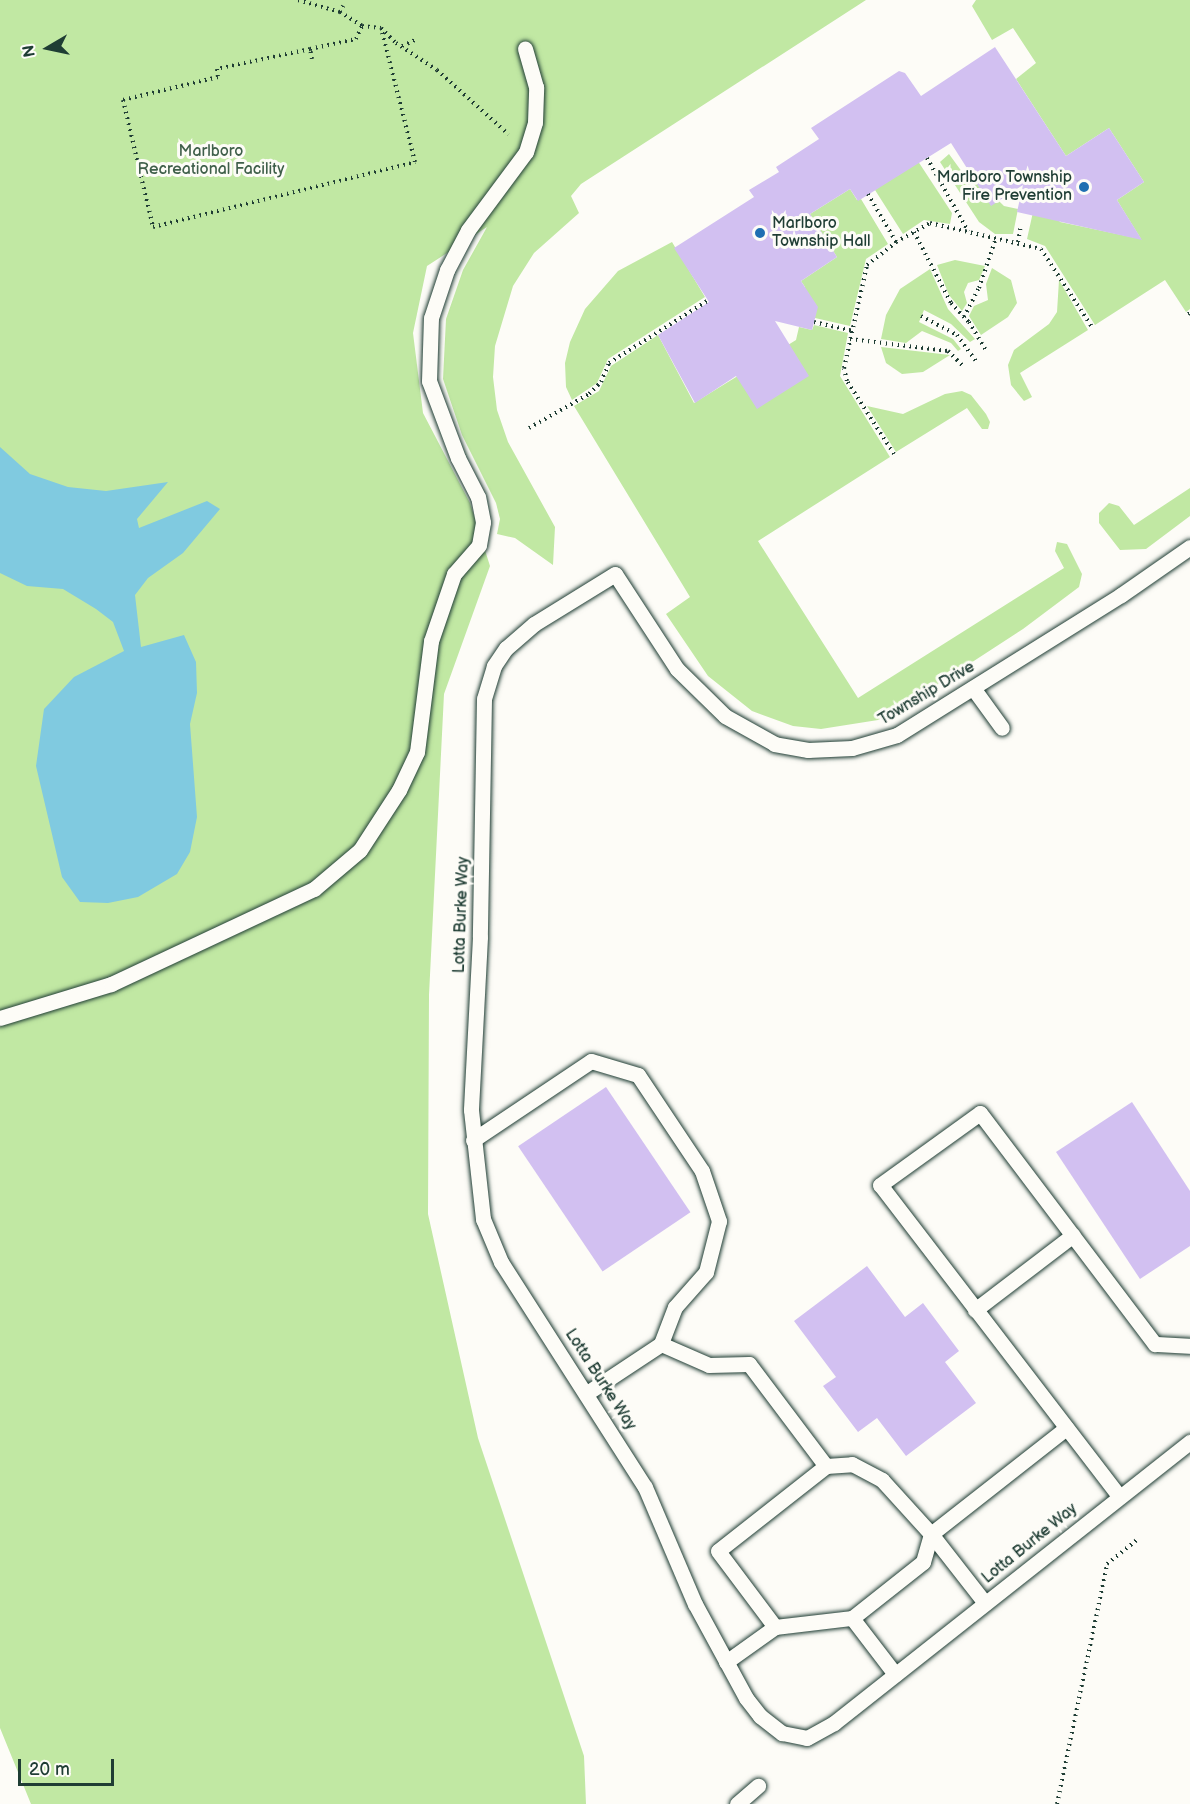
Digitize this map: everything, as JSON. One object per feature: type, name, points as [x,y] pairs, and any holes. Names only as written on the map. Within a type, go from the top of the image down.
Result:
[{"type":"lane","points":[[0,1018],[111,984],[314,889],[360,850],[399,790],[417,752],[431,642],[454,574],[479,545],[483,522],[478,497],[458,458],[429,381],[431,318],[447,270],[468,230],[526,152],[535,122],[536,87],[525,49]]},
{"type":"lane","name":"Township Drive","points":[[615,574],[649,631],[697,692],[743,728],[775,744],[808,750],[852,748],[884,741],[973,688],[1190,547]]},
{"type":"lane","name":"Lotta Burke Way","points":[[615,574],[534,624],[507,648],[494,666],[484,699],[473,1140],[476,1182],[487,1232],[501,1262],[587,1393],[645,1487],[695,1604],[726,1662],[760,1716],[782,1733],[807,1738],[834,1723],[1190,1442]]},
{"type":"lane","points":[[973,688],[1002,728]]},
{"type":"lane","points":[[473,1140],[591,1061],[638,1075],[702,1171],[719,1221],[706,1272],[675,1307],[661,1344],[587,1393]]},
{"type":"lane","points":[[1119,1496],[880,1185],[980,1113],[1155,1344],[1190,1346]]},
{"type":"lane","points":[[975,1310],[1073,1235]]},
{"type":"lane","points":[[661,1344],[709,1365],[749,1364],[826,1466]]},
{"type":"lane","points":[[726,1662],[775,1627],[852,1618],[923,1562],[931,1534],[1066,1428]]},
{"type":"lane","points":[[775,1627],[718,1551],[826,1466],[852,1464],[882,1480],[931,1534],[985,1603]]},
{"type":"lane","points":[[852,1618],[895,1674]]},
{"type":"lane","points":[[737,1804],[758,1786]]},
{"type":"path","points":[[298,0],[340,12],[362,26],[381,28],[401,47],[437,70],[526,152]]},
{"type":"path","points":[[340,12],[343,6]]},
{"type":"path","points":[[362,26],[356,39],[216,69],[218,77],[123,100],[153,227],[415,162],[381,28]]},
{"type":"path","points":[[401,47],[415,40]]},
{"type":"path","points":[[310,49],[312,59]]},
{"type":"path","points":[[927,158],[969,231]]},
{"type":"path","points":[[868,194],[896,242]]},
{"type":"path","points":[[894,454],[844,375],[867,265],[896,242],[930,223],[1041,249],[1092,327]]},
{"type":"path","points":[[1018,242],[1021,225]]},
{"type":"path","points":[[914,232],[951,303],[964,317],[987,352]]},
{"type":"path","points":[[964,317],[979,288],[996,238]]},
{"type":"path","points":[[529,428],[589,394],[597,388],[609,363],[707,301]]},
{"type":"path","points":[[921,316],[957,334],[976,361]]},
{"type":"path","points":[[814,322],[852,331]]},
{"type":"path","points":[[850,339],[948,351],[964,367]]},
{"type":"path","points":[[1057,1804],[1107,1564],[1137,1540]]},
{"type":"green space","name":"Marlboro Recreational Facility","points":[[0,0],[866,0],[581,184],[571,196],[579,213],[534,253],[513,286],[495,346],[493,377],[497,410],[508,442],[555,527],[553,565],[515,538],[497,534],[500,519],[496,503],[462,435],[443,379],[446,319],[463,270],[487,227],[427,266],[413,333],[423,413],[470,503],[490,566],[444,694],[429,995],[428,1214],[478,1438],[584,1756],[586,1804],[31,1804],[0,1728]]},
{"type":"green space","points":[[976,0],[1190,0],[1190,309],[1186,312],[1165,280],[1095,325],[1045,246],[1027,239],[1033,212],[1053,211],[1060,222],[1141,239],[1117,200],[1144,182],[1109,128],[1066,156],[1016,79],[1036,63],[1013,28],[992,40],[972,6]]},
{"type":"green space","points":[[910,149],[952,213],[950,224],[924,220],[903,234],[875,190]]},
{"type":"green space","points":[[949,154],[965,176],[970,173],[1004,206],[1018,209],[1013,234],[995,234],[979,222],[940,162]]},
{"type":"green space","points":[[850,189],[857,200],[861,199],[888,244],[866,259],[850,326],[815,318],[800,291],[805,287],[801,281],[837,257],[810,214]]},
{"type":"green space","points":[[672,242],[705,297],[608,359],[597,383],[572,400],[566,387],[565,363],[570,342],[585,309],[618,271]]},
{"type":"green space","points":[[955,260],[985,266],[979,280],[968,283],[964,292],[967,303],[962,311],[949,295],[937,265]]},
{"type":"green space","points":[[992,268],[1011,280],[1017,303],[1008,317],[981,335],[969,316],[974,306],[988,300],[986,284]]},
{"type":"green space","points":[[930,269],[948,309],[975,339],[970,342],[951,324],[924,310],[919,322],[953,339],[961,349],[958,351],[951,343],[922,331],[906,343],[881,339],[886,315],[900,289]]},
{"type":"green space","points":[[1059,280],[1088,330],[1020,373],[1032,397],[1024,401],[1011,385],[1008,365],[1014,350],[1049,324],[1057,312]]},
{"type":"green space","points":[[814,325],[848,333],[840,376],[890,457],[758,541],[858,698],[1064,568],[1055,551],[1057,542],[1067,544],[1082,574],[1079,587],[1023,629],[897,711],[878,720],[821,729],[793,726],[752,711],[708,676],[666,614],[690,597],[574,406],[599,391],[611,366],[658,335],[694,403],[796,340],[799,327],[812,330]]},
{"type":"green space","points":[[881,347],[950,355],[923,372],[902,374],[886,363]]},
{"type":"green space","points":[[962,391],[971,395],[986,414],[990,422],[988,429],[982,429],[967,408],[896,452],[867,406],[903,414],[945,394]]},
{"type":"green space","points":[[1190,488],[1190,516],[1146,549],[1120,550],[1099,523],[1099,513],[1109,503],[1119,506],[1134,525]]},
{"type":"water","points":[[0,447],[30,474],[68,487],[106,491],[168,482],[137,519],[139,528],[207,501],[220,509],[183,553],[148,578],[135,595],[141,647],[184,635],[196,662],[197,693],[190,724],[197,817],[190,852],[177,874],[138,897],[108,903],[80,902],[62,877],[36,766],[44,709],[74,677],[124,651],[113,622],[96,609],[63,589],[27,586],[0,573]]},
{"type":"building","name":"Marlboro Township Hall","points":[[995,47],[1066,156],[1109,128],[1144,182],[1117,200],[1142,240],[1017,212],[1023,185],[991,206],[951,143],[858,201],[850,189],[810,214],[837,257],[801,281],[818,307],[812,330],[775,321],[809,376],[757,409],[736,376],[695,403],[658,335],[709,302],[674,248],[754,197],[749,190],[779,172],[776,167],[819,139],[811,128],[899,71],[905,73],[921,96]]},
{"type":"building","points":[[606,1087],[690,1212],[603,1271],[518,1146]]},
{"type":"building","points":[[1132,1102],[1190,1191],[1190,1246],[1140,1279],[1056,1152]]},
{"type":"building","points":[[867,1266],[905,1317],[923,1303],[959,1351],[945,1362],[976,1403],[906,1456],[877,1418],[858,1432],[823,1386],[836,1377],[794,1321]]},
{"type":"place","name":"Marlboro Township Fire Prevention","points":[[1084,187]]},
{"type":"place","name":"Marlboro Township Hall","points":[[760,233]]}]
